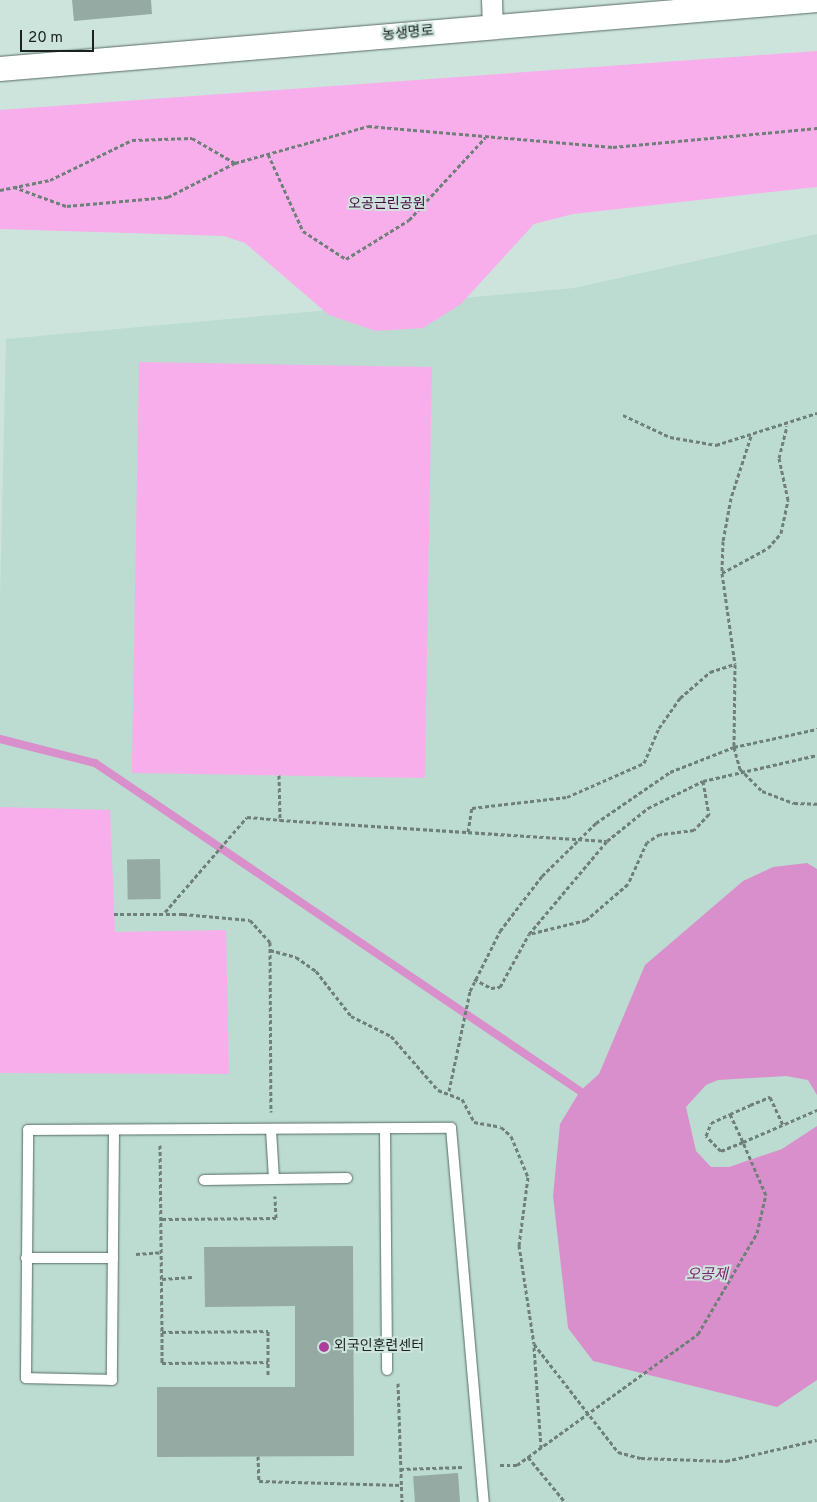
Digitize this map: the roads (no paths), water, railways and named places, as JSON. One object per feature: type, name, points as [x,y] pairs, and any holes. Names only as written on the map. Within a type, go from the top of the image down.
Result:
[{"type":"street","points":[[492,0],[493,27]]},
{"type":"street","name":"농생명로","points":[[0,69],[817,0]]},
{"type":"lane","points":[[114,1130],[112,1380],[26,1378],[28,1130],[451,1128],[484,1502]]},
{"type":"lane","points":[[385,1129],[387,1370]]},
{"type":"lane","points":[[271,1130],[274,1179]]},
{"type":"lane","points":[[204,1180],[347,1178]]},
{"type":"lane","points":[[26,1258],[113,1258]]},
{"type":"water","name":"오공제","points":[[807,863],[817,869],[817,1095],[808,1080],[786,1076],[718,1080],[706,1085],[686,1107],[696,1151],[711,1167],[729,1167],[782,1149],[817,1126],[817,1380],[777,1407],[593,1361],[568,1328],[553,1196],[560,1124],[580,1091],[599,1074],[645,965],[743,881],[773,867]]},
{"type":"waterway","points":[[0,739],[95,763],[580,1091]]},
{"type":"place","name":"외국인훈련센터","points":[[324,1347]]},
{"type":"park label","name":"오공근린공원","points":[[387,205]]}]
